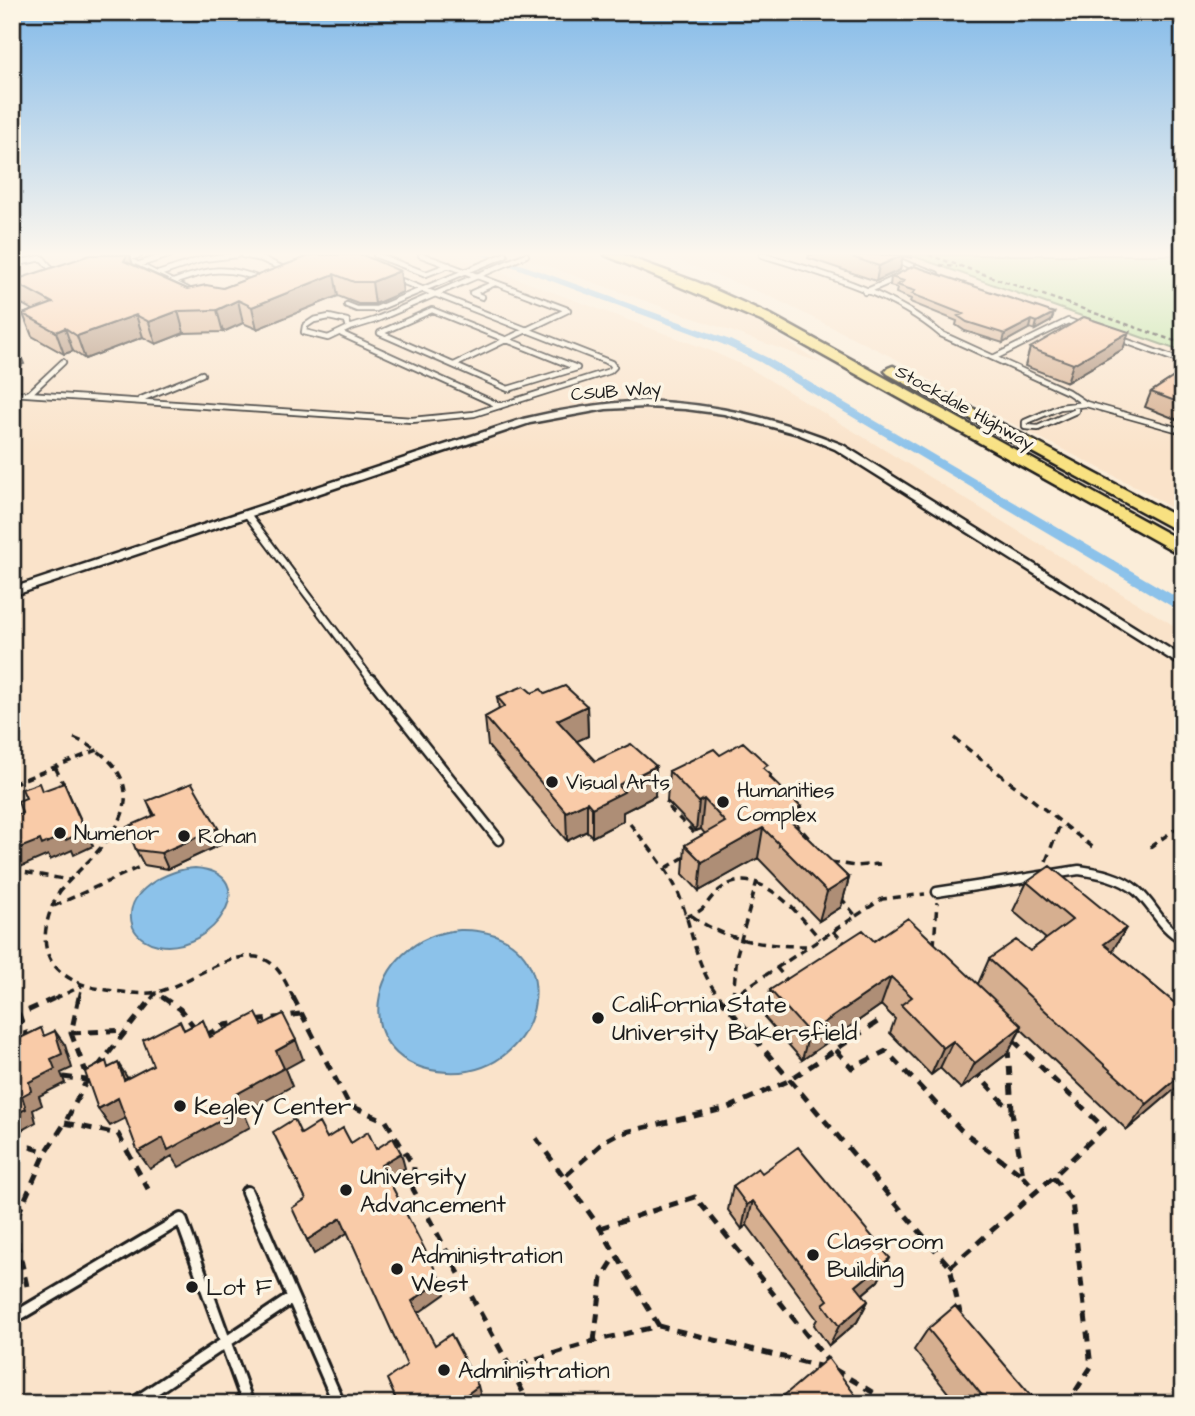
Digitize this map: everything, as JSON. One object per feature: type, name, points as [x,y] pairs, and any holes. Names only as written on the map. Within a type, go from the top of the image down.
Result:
[{"type":"main road","name":"Stockdale Highway","points":[[771,321],[1183,550]]},
{"type":"main road","name":"Stockdale Highway","points":[[802,321],[1018,431],[1183,528]]},
{"type":"street","name":"CSUB Way","points":[[12,592],[550,415],[630,404],[715,408],[780,424],[839,447],[1183,663]]},
{"type":"lane","points":[[315,321],[303,329],[307,335],[320,338],[342,334],[349,328],[371,321]]},
{"type":"lane","points":[[345,321],[349,328]]},
{"type":"lane","points":[[407,321],[380,333],[508,389],[577,369],[460,321]]},
{"type":"lane","points":[[12,393],[412,420],[447,418],[500,406],[614,367],[611,363],[503,321]]},
{"type":"lane","points":[[924,321],[934,326],[940,334],[1068,392],[1086,404],[1183,431]]},
{"type":"lane","points":[[995,358],[1068,321]]},
{"type":"lane","points":[[1068,321],[1092,329]]},
{"type":"lane","points":[[454,365],[544,322]]},
{"type":"lane","points":[[342,334],[500,406]]},
{"type":"lane","points":[[1104,334],[1183,362]]},
{"type":"lane","points":[[29,394],[63,362]]},
{"type":"lane","points":[[138,401],[202,374]]},
{"type":"lane","points":[[1018,431],[1025,422],[1060,407],[1086,404]]},
{"type":"lane","points":[[1018,431],[1038,428],[1076,411],[1076,406]]},
{"type":"lane","points":[[247,514],[367,675],[499,840]]},
{"type":"lane","points":[[937,892],[1079,870],[1098,873],[1136,890],[1160,923],[1172,935],[1183,940]]},
{"type":"lane","points":[[247,1192],[339,1404]]},
{"type":"lane","points":[[12,1319],[181,1219],[248,1404]]},
{"type":"lane","points":[[132,1404],[292,1298]]},
{"type":"path","points":[[1117,321],[1183,344]]},
{"type":"path","points":[[74,738],[100,749],[114,759],[121,773],[125,796],[117,826],[97,854],[69,880],[52,907],[43,940],[52,964],[82,986]]},
{"type":"path","points":[[954,738],[1095,849]]},
{"type":"path","points":[[12,784],[100,749]]},
{"type":"path","points":[[55,767],[66,789]]},
{"type":"path","points":[[683,795],[666,804],[698,836]]},
{"type":"path","points":[[794,820],[829,862],[855,866],[880,864]]},
{"type":"path","points":[[1046,861],[1061,822]]},
{"type":"path","points":[[630,824],[666,868],[689,916],[708,984],[788,1081],[950,1267],[960,1315]]},
{"type":"path","points":[[1150,847],[1183,824]]},
{"type":"path","points":[[666,868],[697,850]]},
{"type":"path","points":[[825,861],[828,867]]},
{"type":"path","points":[[52,907],[144,865]]},
{"type":"path","points":[[12,870],[69,880]]},
{"type":"path","points":[[689,916],[702,912],[712,896],[733,882],[757,881],[777,893],[820,939]]},
{"type":"path","points":[[733,997],[732,986],[741,940],[757,881]]},
{"type":"path","points":[[836,890],[856,916]]},
{"type":"path","points":[[723,1003],[882,899],[937,892],[933,941],[935,952]]},
{"type":"path","points":[[689,916],[708,928],[755,944],[810,946]]},
{"type":"path","points":[[833,931],[848,946],[837,954]]},
{"type":"path","points":[[12,1018],[82,986],[156,993],[230,962],[251,957],[267,960],[280,972],[349,1105],[386,1121],[414,1167],[413,1189],[529,1404]]},
{"type":"path","points":[[776,967],[791,984]]},
{"type":"path","points":[[82,986],[71,1033],[85,1070],[92,1073]]},
{"type":"path","points":[[156,993],[180,1009],[202,1037],[225,1025],[301,1014]]},
{"type":"path","points":[[27,1286],[18,1246],[17,1217],[46,1152],[65,1123],[86,1080],[156,993]]},
{"type":"path","points":[[19,1014],[32,1051]]},
{"type":"path","points":[[564,1177],[606,1140],[617,1134],[728,1108],[788,1081],[879,1021]]},
{"type":"path","points":[[71,1033],[127,1030]]},
{"type":"path","points":[[950,1267],[1053,1177],[1104,1128],[1007,1035],[1012,1112],[1023,1177]]},
{"type":"path","points":[[836,1050],[852,1068],[886,1051],[961,1130],[1023,1177],[1036,1191]]},
{"type":"path","points":[[979,1076],[1012,1112]]},
{"type":"path","points":[[63,1077],[86,1080]]},
{"type":"path","points":[[65,1123],[118,1134],[148,1189]]},
{"type":"path","points":[[536,1138],[600,1228],[659,1326]]},
{"type":"path","points":[[12,1149],[30,1147],[46,1152]]},
{"type":"path","points":[[1053,1177],[1072,1201],[1091,1367],[1073,1395],[1075,1404]]},
{"type":"path","points":[[600,1228],[695,1197],[835,1370]]},
{"type":"path","points":[[594,1341],[602,1278],[616,1256]]},
{"type":"path","points":[[510,1367],[594,1341],[659,1326],[835,1370],[892,1404]]},
{"type":"path","points":[[1028,1394],[1037,1404]]},
{"type":"shaded area","name":"California State University Bakersfield","points":[[12,321],[631,321],[751,369],[1183,631],[1183,1404],[12,1404]]},
{"type":"shaded area","points":[[703,321],[754,321],[821,363]]},
{"type":"shaded area","points":[[820,321],[1096,321],[1183,352],[1183,515],[1140,489],[945,389],[896,359]]},
{"type":"green space","points":[[1096,321],[1183,321],[1183,352]]},
{"type":"water","points":[[195,868],[216,873],[227,884],[229,897],[224,912],[213,926],[197,938],[179,945],[158,945],[140,937],[133,927],[131,914],[140,893],[161,878],[184,869]]},
{"type":"water","points":[[460,930],[497,936],[521,952],[533,975],[535,1002],[526,1029],[508,1052],[482,1067],[447,1072],[414,1064],[392,1048],[380,1026],[379,1001],[387,976],[403,954],[428,938]]},
{"type":"building","points":[[36,321],[119,321],[77,336],[65,328],[56,332]]},
{"type":"building","points":[[966,321],[1030,321],[1005,334]]},
{"type":"building","points":[[1077,321],[1096,321],[1129,332],[1073,364],[1030,348]]},
{"type":"building","points":[[1183,371],[1183,404],[1151,392]]},
{"type":"building","points":[[524,686],[532,693],[541,689],[545,694],[565,686],[587,706],[557,720],[595,761],[631,744],[656,766],[618,785],[624,792],[592,808],[587,802],[566,812],[485,717],[505,706],[497,697]]},
{"type":"building","points":[[743,742],[768,765],[763,768],[771,775],[769,777],[801,807],[785,816],[849,878],[827,892],[763,828],[702,862],[685,845],[725,822],[704,799],[699,802],[669,771],[714,749],[720,755]]},
{"type":"building","points":[[39,783],[42,791],[64,783],[85,831],[66,840],[64,835],[42,845],[40,840],[12,851],[12,817],[22,813],[18,801],[26,798],[22,789]]},
{"type":"building","name":"Rohan","points":[[192,783],[218,828],[161,853],[136,850],[127,827],[155,815],[147,801]]},
{"type":"building","points":[[1050,866],[1126,928],[1104,944],[1177,1005],[1183,1001],[1183,1073],[1147,1104],[989,959],[1016,940],[1030,951],[1072,920],[1027,882]]},
{"type":"building","points":[[908,918],[1022,1026],[975,1063],[953,1041],[943,1048],[901,1005],[912,997],[891,977],[809,1033],[770,990],[863,930],[874,941]]},
{"type":"building","name":"Kegley Center","points":[[256,1013],[262,1025],[283,1014],[296,1040],[276,1051],[284,1068],[235,1095],[241,1109],[168,1150],[163,1138],[138,1152],[118,1098],[98,1109],[85,1072],[106,1061],[108,1068],[118,1063],[124,1080],[153,1065],[143,1040],[180,1021],[184,1030],[203,1020],[210,1037]]},
{"type":"building","points":[[41,1028],[44,1036],[55,1031],[62,1054],[51,1059],[55,1069],[29,1082],[31,1091],[22,1096],[26,1109],[12,1116],[12,1042]]},
{"type":"building","points":[[294,1119],[301,1134],[319,1123],[327,1138],[343,1128],[351,1143],[368,1132],[376,1149],[393,1138],[401,1153],[381,1165],[441,1281],[412,1301],[435,1345],[451,1334],[478,1386],[454,1404],[398,1404],[387,1379],[407,1365],[341,1218],[307,1240],[292,1208],[306,1199],[273,1132]]},
{"type":"building","points":[[798,1147],[890,1258],[856,1286],[868,1301],[839,1326],[823,1304],[828,1300],[753,1201],[747,1205],[733,1186],[758,1168],[762,1173]]},
{"type":"building","points":[[955,1306],[1034,1399],[1029,1404],[989,1404],[928,1329]]},
{"type":"building","points":[[828,1358],[860,1404],[774,1404]]},
{"type":"waterway","points":[[668,321],[726,342],[764,360],[1183,608]]},
{"type":"place","name":"Visual Arts","points":[[552,782]]},
{"type":"place","name":"Humanities Complex","points":[[723,802]]},
{"type":"place","name":"Numenor","points":[[60,833]]},
{"type":"place","name":"Rohan","points":[[184,836]]},
{"type":"place","name":"California State University Bakersfield","points":[[598,1018]]},
{"type":"place","name":"Kegley Center","points":[[180,1106]]},
{"type":"place","name":"University Advancement","points":[[346,1190]]},
{"type":"place","name":"Classroom Building","points":[[813,1255]]},
{"type":"place","name":"Administration West","points":[[397,1269]]},
{"type":"place","name":"Lot F","points":[[192,1287]]},
{"type":"place","name":"Administration","points":[[444,1370]]}]
